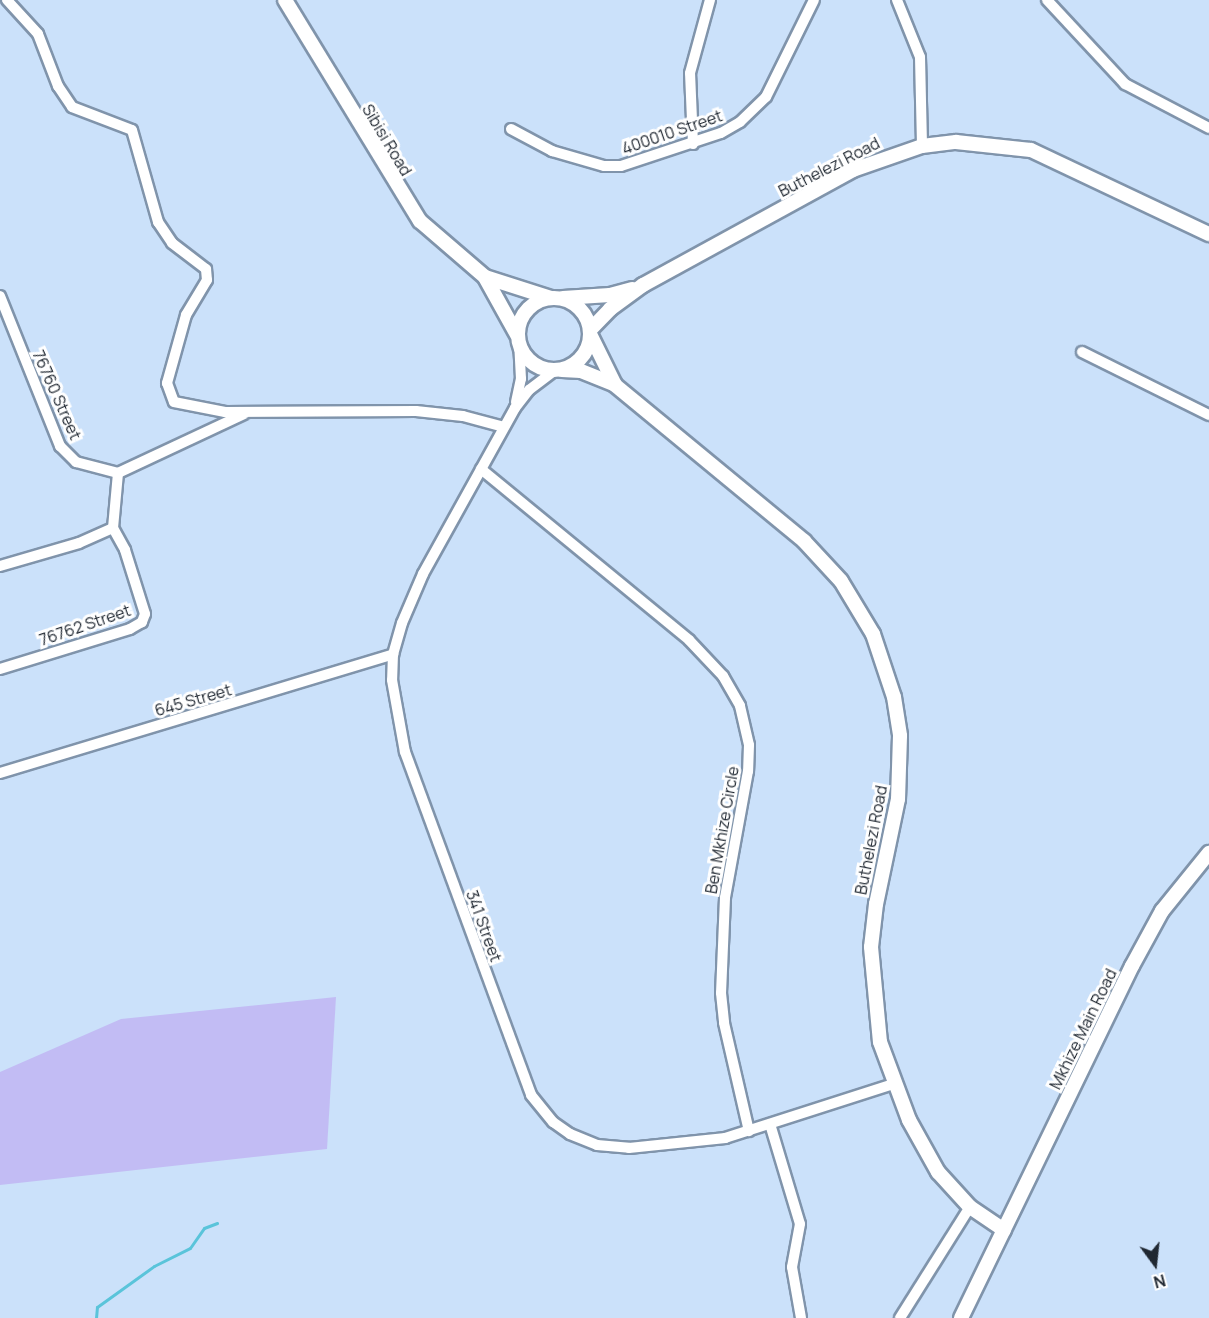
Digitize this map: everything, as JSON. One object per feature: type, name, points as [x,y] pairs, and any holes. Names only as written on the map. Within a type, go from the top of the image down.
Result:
[{"type":"street","points":[[8,0],[38,34],[58,86],[72,107],[132,130],[158,222],[172,243],[206,269],[207,280],[186,315],[167,383],[170,398],[203,409],[246,412],[406,410],[463,416],[504,427]]},
{"type":"street","name":"Sibisi Road","points":[[285,0],[409,207],[442,243],[484,278],[506,309],[518,340]]},
{"type":"street","points":[[693,144],[690,73],[710,0]]},
{"type":"street","name":"400010 Street","points":[[511,129],[552,151],[604,166],[621,166],[693,144],[740,122],[766,97],[814,0]]},
{"type":"street","points":[[897,0],[920,57],[922,146]]},
{"type":"street","points":[[1047,0],[1125,84],[1209,129]]},
{"type":"street","name":"Buthelezi Road","points":[[558,370],[582,357],[591,333],[610,309],[643,285],[853,170],[922,146],[956,142],[1031,150],[1209,234]]},
{"type":"street","name":"Sibisi Road","points":[[484,278],[556,298]]},
{"type":"street","name":"Buthelezi Road","points":[[643,285],[610,295],[540,301],[523,315],[518,340],[532,363],[558,370],[581,371],[615,384],[804,541],[841,581],[873,634],[894,697],[900,764],[898,799],[876,904],[871,947],[874,1010],[893,1084],[932,1162],[970,1207],[1004,1230]]},
{"type":"street","name":"76760 Street","points":[[0,296],[60,446],[76,462],[117,473]]},
{"type":"street","name":"Buthelezi Road","points":[[556,298],[581,309],[615,384]]},
{"type":"street","name":"341 Street","points":[[515,408],[520,379],[518,340]]},
{"type":"street","points":[[1082,352],[1209,416]]},
{"type":"street","name":"341 Street","points":[[558,370],[529,390],[515,408],[409,604],[393,654],[393,700],[405,752],[525,1080],[539,1107],[570,1134],[615,1148],[705,1142],[749,1131],[893,1084]]},
{"type":"street","points":[[0,566],[79,543],[113,528],[117,473],[246,412]]},
{"type":"street","name":"Ben Mkhize Circle","points":[[481,469],[689,640],[723,676],[740,706],[749,746],[748,771],[725,898],[721,993],[724,1023],[749,1131]]},
{"type":"street","name":"76762 Street","points":[[0,669],[142,622],[145,614],[141,596],[125,550],[113,528]]},
{"type":"street","name":"645 Street","points":[[0,773],[393,654]]},
{"type":"street","name":"Mkhize Main Road","points":[[961,1318],[1157,920],[1195,866],[1209,853]]},
{"type":"street","points":[[770,1124],[800,1224],[792,1267],[801,1318]]},
{"type":"street","points":[[900,1318],[970,1207]]},
{"type":"shaded area","points":[[336,997],[327,1149],[0,1185],[0,1072],[121,1019]]},
{"type":"waterway","points":[[96,1318],[97,1307],[154,1266],[190,1248],[204,1228],[217,1223]]}]
